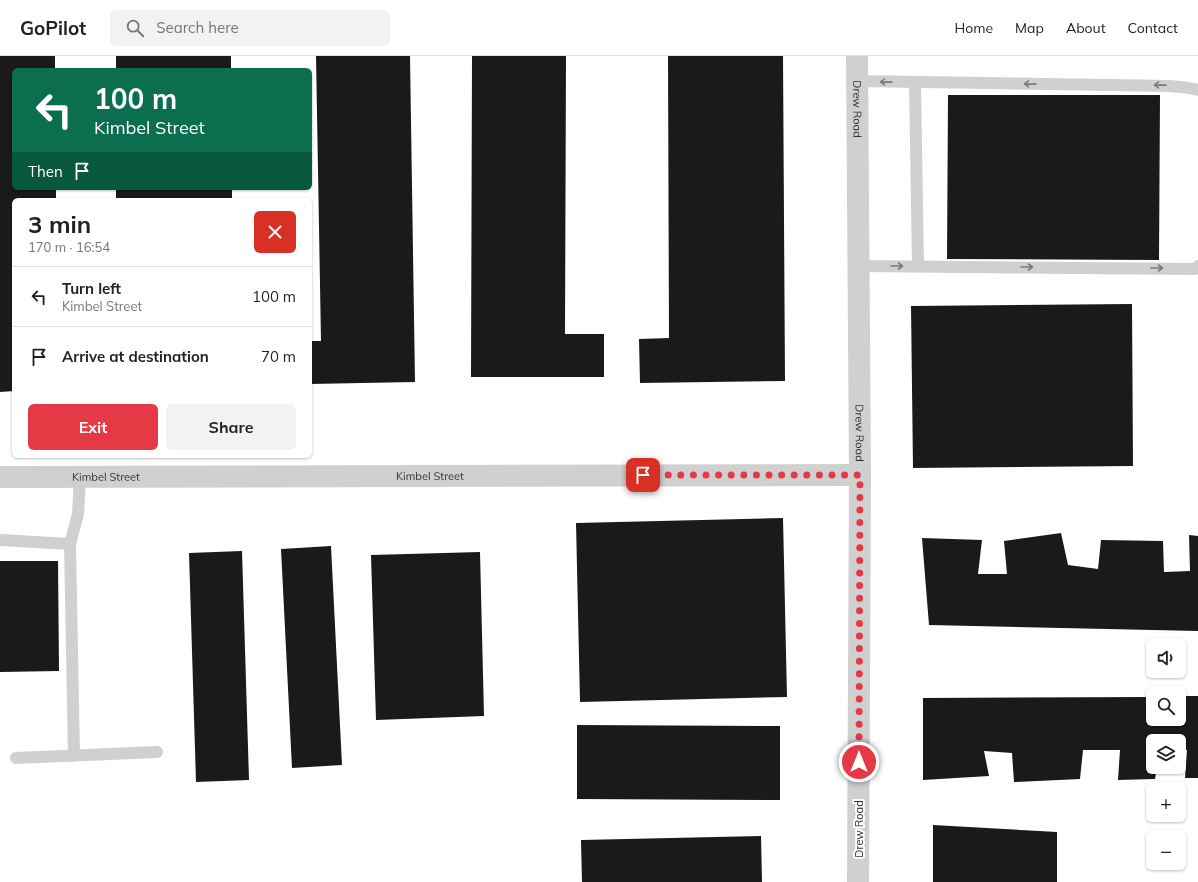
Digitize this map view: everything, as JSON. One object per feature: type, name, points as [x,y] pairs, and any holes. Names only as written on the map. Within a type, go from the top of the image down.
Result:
[{"type":"street","name":"Drew Road","points":[[857,56],[860,475],[858,882]]},
{"type":"street","name":"Kimbel Street","points":[[0,477],[860,475]]},
{"type":"lane","points":[[857,81],[1170,86],[1198,90]]},
{"type":"lane","points":[[914,82],[918,266]]},
{"type":"lane","points":[[858,266],[1195,269],[1198,266]]},
{"type":"lane","points":[[74,756],[70,544],[78,514],[80,477]]},
{"type":"lane","points":[[0,540],[70,544]]},
{"type":"lane","points":[[16,758],[157,752]]},
{"type":"building","points":[[0,56],[55,56],[55,68],[12,68],[12,190],[56,190],[56,198],[12,198],[12,391],[0,392]]},
{"type":"building","points":[[116,56],[231,56],[231,68],[116,68]]},
{"type":"building","points":[[316,56],[410,56],[415,382],[312,384],[312,341],[321,341]]},
{"type":"building","points":[[472,56],[566,56],[565,334],[604,334],[604,377],[471,377]]},
{"type":"building","points":[[668,56],[783,56],[785,381],[640,383],[639,339],[669,338]]},
{"type":"building","points":[[948,95],[1160,95],[1159,260],[947,259]]},
{"type":"building","points":[[116,190],[232,190],[232,198],[116,198]]},
{"type":"building","points":[[1132,304],[1133,466],[913,468],[911,306]]},
{"type":"building","points":[[783,518],[787,697],[580,702],[576,523]]},
{"type":"building","points":[[1061,533],[1068,565],[1098,569],[1101,540],[1163,541],[1164,572],[1190,571],[1189,535],[1198,536],[1198,631],[929,625],[922,538],[982,540],[978,574],[1007,574],[1004,541]]},
{"type":"building","points":[[331,546],[342,765],[292,768],[281,549]]},
{"type":"building","points":[[242,551],[249,780],[196,782],[189,553]]},
{"type":"building","points":[[480,552],[484,716],[376,720],[371,555]]},
{"type":"building","points":[[0,561],[58,561],[59,671],[0,672]]},
{"type":"building","points":[[1186,696],[1198,696],[1198,778],[1185,778],[1187,750],[1186,734],[1146,734],[1146,774],[1156,774],[1155,779],[1118,780],[1120,750],[1083,750],[1080,779],[1014,782],[1012,753],[984,751],[989,776],[923,780],[923,698],[1146,697],[1146,726],[1186,726]]},
{"type":"building","points":[[577,725],[780,726],[780,800],[577,799]]},
{"type":"building","points":[[933,825],[1057,832],[1057,882],[933,882]]},
{"type":"building","points":[[761,836],[762,882],[582,882],[581,840]]},
{"type":"route","points":[[643,475],[860,475],[859,762]]}]
